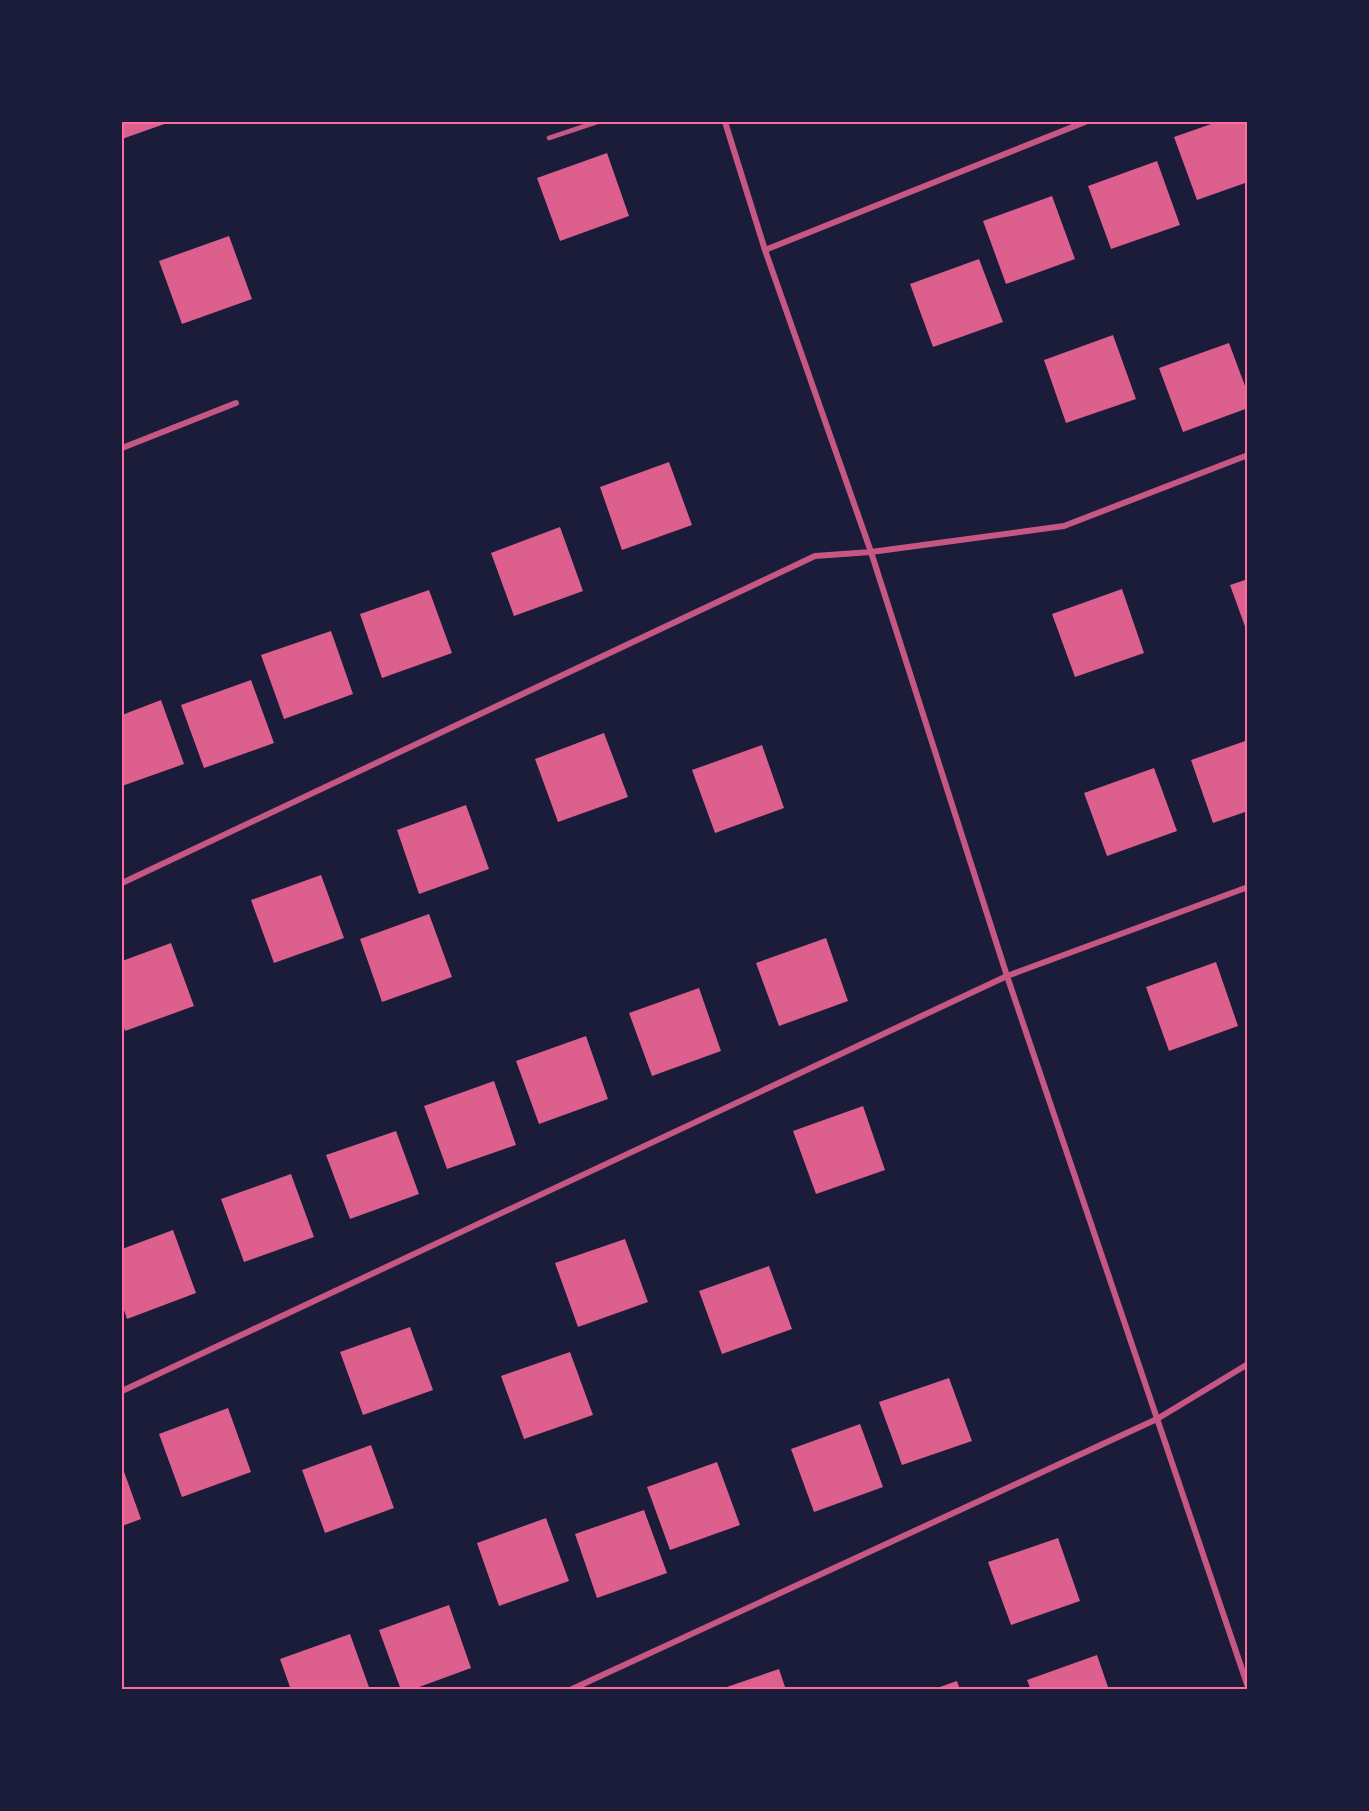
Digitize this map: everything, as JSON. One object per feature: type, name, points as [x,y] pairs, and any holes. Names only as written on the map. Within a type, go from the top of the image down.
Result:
[{"type":"street","points":[[725,122],[765,250],[871,552],[1007,976],[1248,1687]]},
{"type":"street","points":[[765,250],[1085,122]]},
{"type":"street","points":[[122,448],[236,403]]},
{"type":"street","points":[[122,883],[815,556],[871,552],[1064,526],[1248,454]]},
{"type":"street","points":[[122,1391],[1007,976],[1248,887]]},
{"type":"street","points":[[570,1689],[1157,1419],[1248,1364]]},
{"type":"lane","points":[[549,138],[597,122]]},
{"type":"building","points":[[122,122],[170,122],[122,139]]},
{"type":"building","points":[[1217,122],[1248,122],[1248,182],[1197,200],[1174,137]]},
{"type":"building","points":[[607,153],[629,216],[560,241],[537,178]]},
{"type":"building","points":[[1157,161],[1180,225],[1111,249],[1088,186]]},
{"type":"building","points":[[1052,196],[1075,259],[1006,284],[983,221]]},
{"type":"building","points":[[229,236],[252,299],[182,324],[159,261]]},
{"type":"building","points":[[979,259],[1003,322],[933,347],[910,284]]},
{"type":"building","points":[[1113,335],[1136,399],[1066,423],[1044,360]]},
{"type":"building","points":[[1229,343],[1248,394],[1248,408],[1183,432],[1159,368]]},
{"type":"building","points":[[669,462],[692,525],[622,550],[600,487]]},
{"type":"building","points":[[560,527],[583,591],[514,616],[491,553]]},
{"type":"building","points":[[1248,579],[1248,632],[1247,632],[1230,585]]},
{"type":"building","points":[[1122,589],[1144,653],[1075,677],[1052,614]]},
{"type":"building","points":[[429,590],[452,653],[382,678],[360,614]]},
{"type":"building","points":[[331,631],[353,694],[284,719],[261,655]]},
{"type":"building","points":[[251,680],[274,743],[204,768],[181,705]]},
{"type":"building","points":[[161,700],[184,764],[122,786],[122,715]]},
{"type":"building","points":[[604,733],[628,797],[558,822],[535,759]]},
{"type":"building","points":[[1248,740],[1248,811],[1213,823],[1191,760]]},
{"type":"building","points":[[762,745],[784,808],[715,833],[692,770]]},
{"type":"building","points":[[1154,768],[1177,831],[1107,856],[1084,793]]},
{"type":"building","points":[[466,805],[489,869],[419,894],[397,830]]},
{"type":"building","points":[[321,875],[344,938],[274,963],[251,900]]},
{"type":"building","points":[[429,914],[452,977],[382,1002],[360,939]]},
{"type":"building","points":[[826,938],[848,1001],[779,1026],[756,963]]},
{"type":"building","points":[[171,943],[194,1006],[125,1031],[122,1022],[122,961]]},
{"type":"building","points":[[1216,962],[1238,1026],[1169,1051],[1146,987]]},
{"type":"building","points":[[699,988],[721,1051],[652,1076],[629,1013]]},
{"type":"building","points":[[586,1036],[608,1099],[539,1124],[516,1061]]},
{"type":"building","points":[[494,1081],[516,1145],[447,1169],[424,1106]]},
{"type":"building","points":[[863,1106],[885,1170],[816,1194],[793,1131]]},
{"type":"building","points":[[396,1131],[419,1194],[350,1219],[326,1155]]},
{"type":"building","points":[[291,1174],[314,1237],[244,1262],[221,1199]]},
{"type":"building","points":[[173,1230],[196,1293],[127,1319],[122,1304],[122,1249]]},
{"type":"building","points":[[625,1239],[648,1302],[578,1327],[555,1263]]},
{"type":"building","points":[[769,1266],[792,1329],[722,1354],[699,1291]]},
{"type":"building","points":[[410,1327],[433,1390],[363,1415],[340,1352]]},
{"type":"building","points":[[570,1352],[593,1415],[524,1439],[501,1376]]},
{"type":"building","points":[[949,1378],[972,1441],[902,1465],[879,1402]]},
{"type":"building","points":[[228,1408],[251,1472],[182,1497],[159,1434]]},
{"type":"building","points":[[860,1424],[883,1487],[814,1512],[791,1449]]},
{"type":"building","points":[[371,1445],[394,1508],[325,1533],[302,1470]]},
{"type":"building","points":[[717,1462],[740,1525],[670,1550],[647,1487]]},
{"type":"building","points":[[122,1466],[141,1519],[122,1526]]},
{"type":"building","points":[[644,1510],[667,1573],[597,1598],[575,1534]]},
{"type":"building","points":[[546,1518],[569,1581],[499,1606],[477,1543]]},
{"type":"building","points":[[1058,1538],[1080,1601],[1011,1625],[988,1562]]},
{"type":"building","points":[[449,1605],[471,1668],[411,1690],[401,1690],[379,1630]]},
{"type":"building","points":[[350,1634],[370,1690],[291,1690],[280,1659]]},
{"type":"building","points":[[1097,1655],[1109,1690],[1031,1690],[1027,1680]]},
{"type":"building","points":[[779,1669],[786,1690],[721,1690],[721,1689]]},
{"type":"building","points":[[957,1681],[960,1690],[934,1690],[934,1689]]}]
